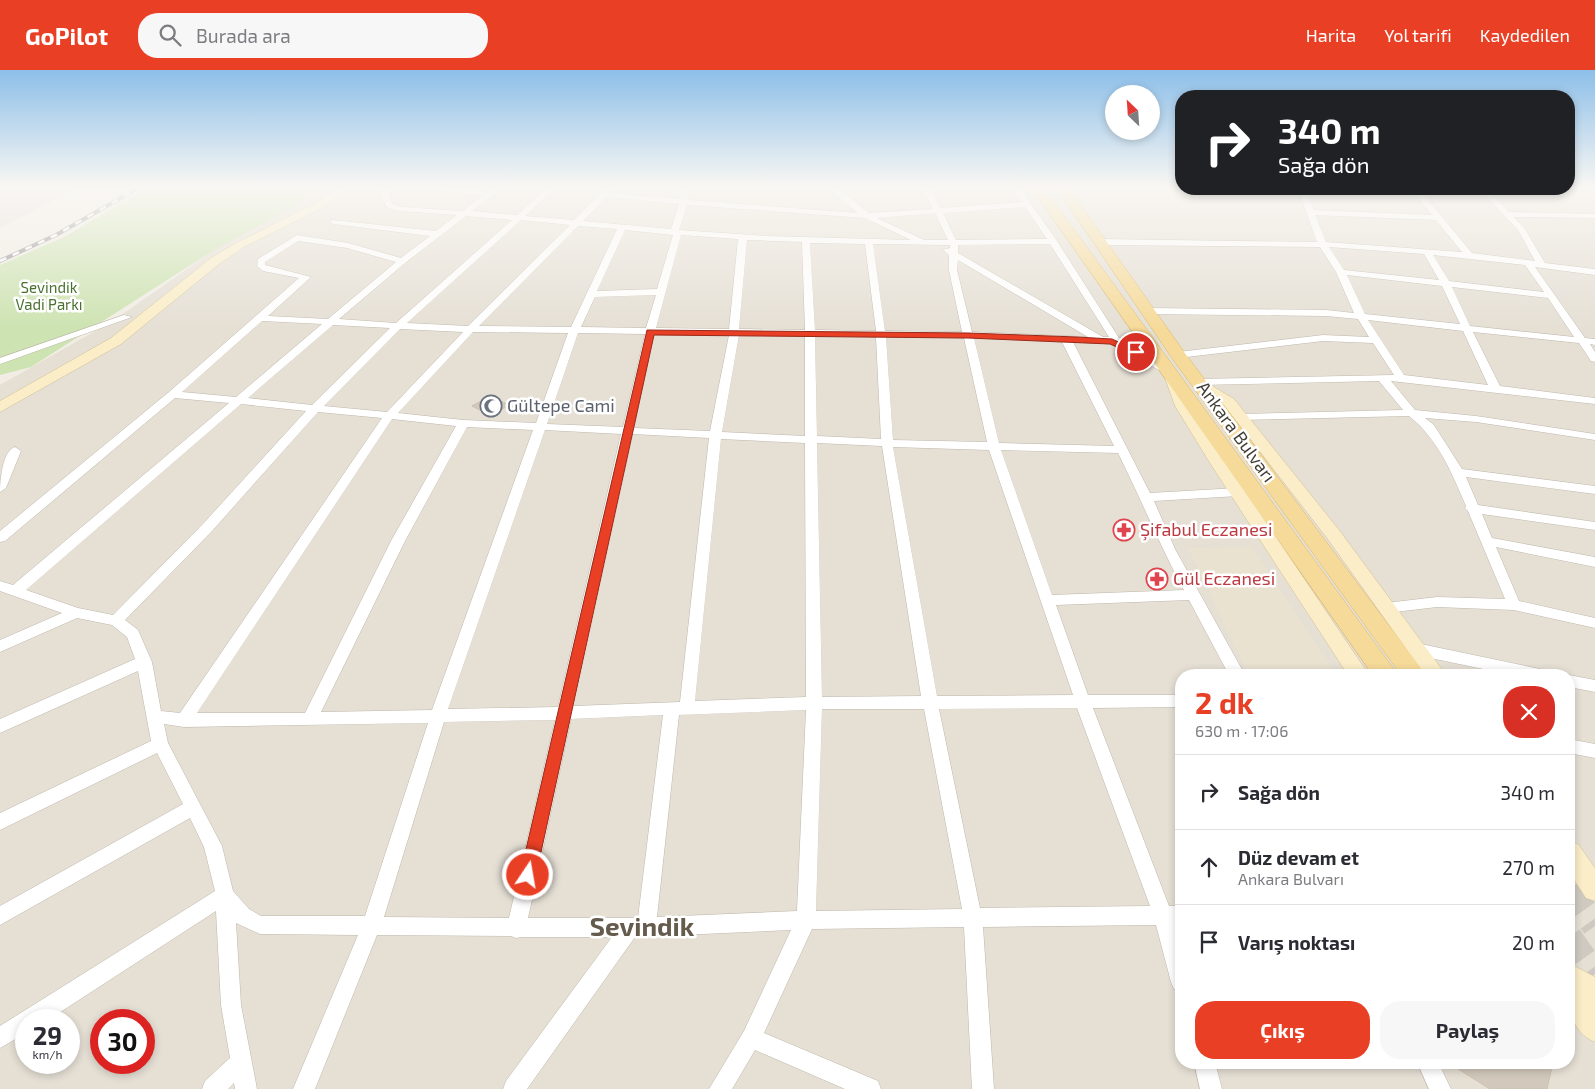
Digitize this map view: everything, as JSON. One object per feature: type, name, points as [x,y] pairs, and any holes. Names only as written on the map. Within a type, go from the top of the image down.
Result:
[{"type":"main road","points":[[0,394],[71,354],[127,317],[211,252],[244,235]]},
{"type":"main road","points":[[0,407],[116,341],[215,261],[261,235]]},
{"type":"main road","name":"Ankara Bulvarı","points":[[1071,235],[1382,669]]},
{"type":"main road","name":"Ankara Bulvarı","points":[[1094,235],[1178,355],[1410,669]]},
{"type":"main road","points":[[1170,372],[1183,406],[1355,669]]},
{"type":"main road","points":[[1199,382],[1229,402],[1333,534],[1431,669]]},
{"type":"main road","points":[[1575,862],[1587,883]]},
{"type":"main road","points":[[1575,980],[1595,992]]},
{"type":"main road","points":[[1575,998],[1595,1028]]},
{"type":"street","points":[[7,589],[239,400],[402,261],[438,235]]},
{"type":"street","points":[[116,621],[207,528],[314,409],[397,327],[500,235]]},
{"type":"street","points":[[184,720],[389,416],[470,330],[566,235]]},
{"type":"street","points":[[304,1089],[372,925],[438,716],[574,331],[619,235]]},
{"type":"street","points":[[516,929],[627,432],[675,235]]},
{"type":"street","points":[[719,235],[869,243],[927,244],[954,249],[1053,241]]},
{"type":"street","points":[[906,235],[927,244]]},
{"type":"street","points":[[948,235],[954,249],[953,270],[994,447],[1083,703],[1172,915],[1175,937]]},
{"type":"street","points":[[1049,235],[1111,342]]},
{"type":"street","points":[[1318,235],[1322,244],[1341,272],[1361,317],[1401,378]]},
{"type":"street","points":[[1453,235],[1470,256]]},
{"type":"street","points":[[1524,235],[1542,264]]},
{"type":"street","points":[[514,1089],[638,928],[680,709],[715,436],[734,333],[743,236]]},
{"type":"street","points":[[0,538],[173,394],[306,277],[266,269],[261,266],[261,261],[297,238],[357,248],[402,261]]},
{"type":"street","points":[[720,1089],[751,1038],[806,920],[814,703],[810,334],[806,239]]},
{"type":"street","points":[[1099,242],[1322,244],[1470,256],[1542,264],[1594,273]]},
{"type":"street","points":[[869,243],[880,335],[887,443],[930,702],[973,919],[983,1089]]},
{"type":"street","points":[[954,249],[1111,342]]},
{"type":"street","points":[[1427,252],[1446,284],[1495,388]]},
{"type":"street","points":[[1528,263],[1595,359]]},
{"type":"street","points":[[1341,272],[1552,296]]},
{"type":"street","points":[[591,294],[662,292]]},
{"type":"street","points":[[1148,310],[1306,313],[1465,327],[1595,342]]},
{"type":"street","points":[[0,361],[127,317]]},
{"type":"street","points":[[259,318],[470,330],[968,336],[1148,342]]},
{"type":"street","points":[[1178,355],[1323,338],[1375,340]]},
{"type":"street","points":[[1066,339],[1146,498],[1168,549],[1234,669]]},
{"type":"street","name":"Ankara Bulvarı","points":[[1111,342],[1136,352],[1170,372]]},
{"type":"street","points":[[1382,378],[1412,413],[1430,427],[1458,472],[1471,508],[1514,605]]},
{"type":"street","points":[[1199,382],[1401,378],[1595,401]]},
{"type":"street","points":[[173,394],[463,423],[715,436],[1122,450]]},
{"type":"street","points":[[1240,417],[1412,413],[1476,419],[1595,437]]},
{"type":"street","points":[[310,719],[398,541],[463,423]]},
{"type":"street","points":[[0,488],[15,451]]},
{"type":"street","points":[[1458,472],[1595,490]]},
{"type":"street","points":[[1146,498],[1238,492]]},
{"type":"street","points":[[1471,508],[1595,526]]},
{"type":"street","points":[[1486,541],[1595,562]]},
{"type":"street","points":[[7,589],[76,613],[116,621],[133,634],[144,662],[160,744],[213,846],[225,895],[231,1005],[246,1089]]},
{"type":"street","points":[[1048,600],[1193,596]]},
{"type":"street","points":[[1386,608],[1437,602],[1514,605],[1595,623]]},
{"type":"street","points":[[0,646],[76,613]]},
{"type":"street","points":[[1416,649],[1511,669]]},
{"type":"street","points":[[0,726],[144,662]]},
{"type":"street","points":[[1575,682],[1595,686]]},
{"type":"street","points":[[155,717],[184,720],[310,719],[563,713],[814,703],[1175,701]]},
{"type":"street","points":[[0,822],[160,744]]},
{"type":"street","points":[[1575,747],[1595,751]]},
{"type":"street","points":[[0,916],[192,808]]},
{"type":"street","points":[[225,895],[242,916],[260,925],[372,925],[516,929],[638,928],[806,920],[1172,915]]},
{"type":"street","points":[[46,1009],[225,895]]},
{"type":"street","points":[[0,1038],[15,1029]]},
{"type":"street","points":[[751,1038],[870,1089]]},
{"type":"street","points":[[213,1089],[241,1062]]},
{"type":"street","points":[[1206,1069],[1211,1089]]},
{"type":"street","points":[[1430,1069],[1440,1089]]},
{"type":"shaded area","points":[[240,235],[1595,235],[1595,1089],[0,1089],[0,385],[113,321],[211,252]]},
{"type":"shaded area","points":[[1252,547],[1332,669],[1246,669],[1188,548]]},
{"type":"green space","name":"Sevindik Vadi Parkı","points":[[68,235],[243,235],[211,252],[31,367],[0,375],[0,265]]},
{"type":"building","name":"Gültepe Cami","points":[[490,396],[509,405],[491,416],[472,406]]},
{"type":"building","points":[[1458,1069],[1551,1069],[1547,1089],[1490,1089]]},
{"type":"tunnel","points":[[1575,898],[1595,926]]},
{"type":"tunnel","points":[[1575,946],[1595,974]]},
{"type":"railway","points":[[0,261],[57,235]]},
{"type":"place","name":"Gültepe Cami","points":[[491,406]]},
{"type":"place","name":"Şifabul Eczanesi","points":[[1124,530]]},
{"type":"place","name":"Gül Eczanesi","points":[[1157,579]]},
{"type":"district","name":"Sevindik","points":[[642,927]]},
{"type":"route","points":[[528,875],[650,332],[968,336],[1077,340],[1112,342],[1136,352]]}]
